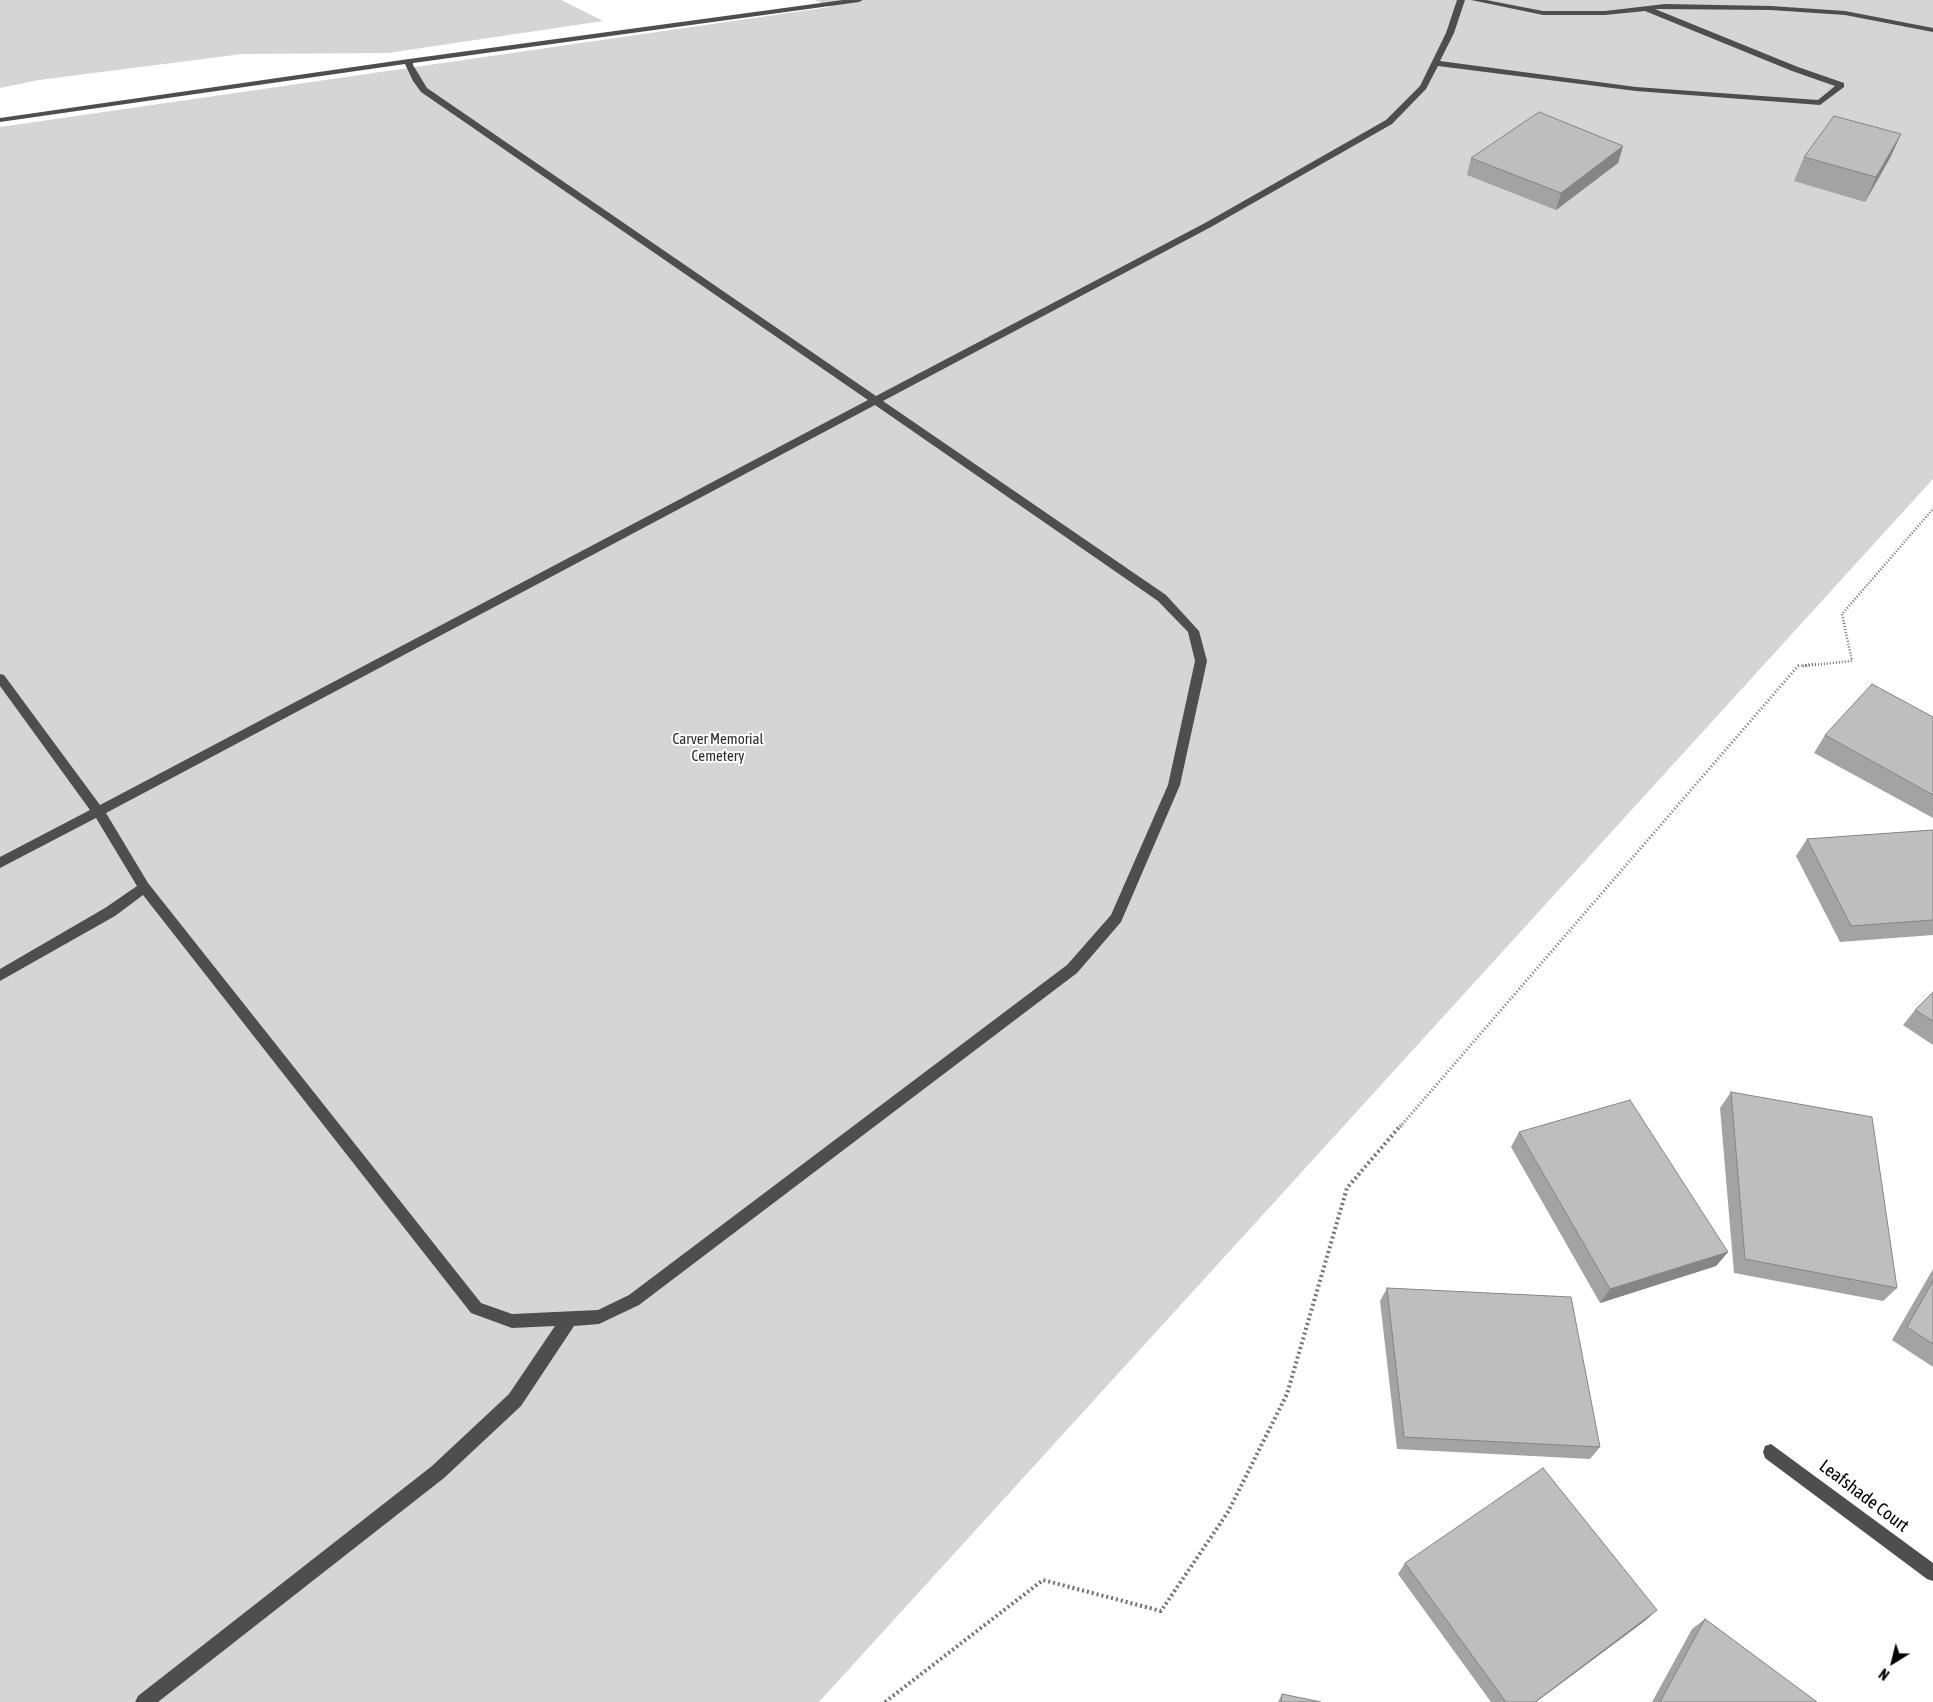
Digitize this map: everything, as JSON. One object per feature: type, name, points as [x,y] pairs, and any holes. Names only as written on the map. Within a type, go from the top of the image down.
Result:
[{"type":"street","points":[[0,120],[409,61],[859,0]]},
{"type":"street","points":[[0,864],[1208,225],[1388,122],[1423,87],[1450,33],[1461,0]]},
{"type":"street","points":[[1475,0],[1543,13],[1605,13],[1645,8],[1665,3],[1771,8],[1845,13],[1933,30]]},
{"type":"street","points":[[1665,3],[1674,20]]},
{"type":"street","points":[[1434,63],[1636,89],[1820,103],[1842,85],[1795,69],[1645,8]]},
{"type":"street","points":[[0,678],[98,812],[144,887],[476,1308],[512,1321],[599,1317],[634,1300],[1072,969],[1116,918],[1174,785],[1201,661],[1193,631],[1162,598],[877,400],[424,90],[408,64],[409,61]]},
{"type":"street","points":[[0,976],[110,912],[144,887]]},
{"type":"street","points":[[144,1702],[438,1472],[515,1400],[569,1319]]},
{"type":"street","name":"Leafshade Court","points":[[1771,1452],[1933,1573]]},
{"type":"path","points":[[885,1702],[1043,1580],[1161,1611],[1228,1512],[1287,1394],[1347,1188],[1798,666],[1852,661],[1842,614],[1933,509]]},
{"type":"green space","points":[[0,0],[561,0],[603,21],[388,53],[242,54],[39,80],[0,88]]},
{"type":"green space","name":"Carver Memorial Cemetery","points":[[815,0],[1933,0],[1933,479],[819,1702],[0,1702],[0,127],[830,7]]},
{"type":"building","points":[[1539,112],[1623,146],[1561,193],[1471,158]]},
{"type":"building","points":[[1834,116],[1901,134],[1876,177],[1804,157]]},
{"type":"building","points":[[1872,684],[1933,717],[1933,795],[1825,735]]},
{"type":"building","points":[[1933,830],[1933,920],[1851,926],[1807,839]]},
{"type":"building","points":[[1933,992],[1933,1021],[1915,1010]]},
{"type":"building","points":[[1731,1092],[1872,1117],[1897,1288],[1745,1259]]},
{"type":"building","points":[[1630,1100],[1728,1252],[1610,1289],[1519,1132]]},
{"type":"building","points":[[1933,1281],[1933,1344],[1907,1327]]},
{"type":"building","points":[[1387,1288],[1571,1297],[1600,1447],[1404,1437]]},
{"type":"building","points":[[1543,1468],[1657,1610],[1535,1702],[1506,1702],[1405,1563]]},
{"type":"building","points":[[1705,1619],[1817,1702],[1660,1702]]},
{"type":"building","points":[[1282,1694],[1321,1702],[1281,1702]]}]
